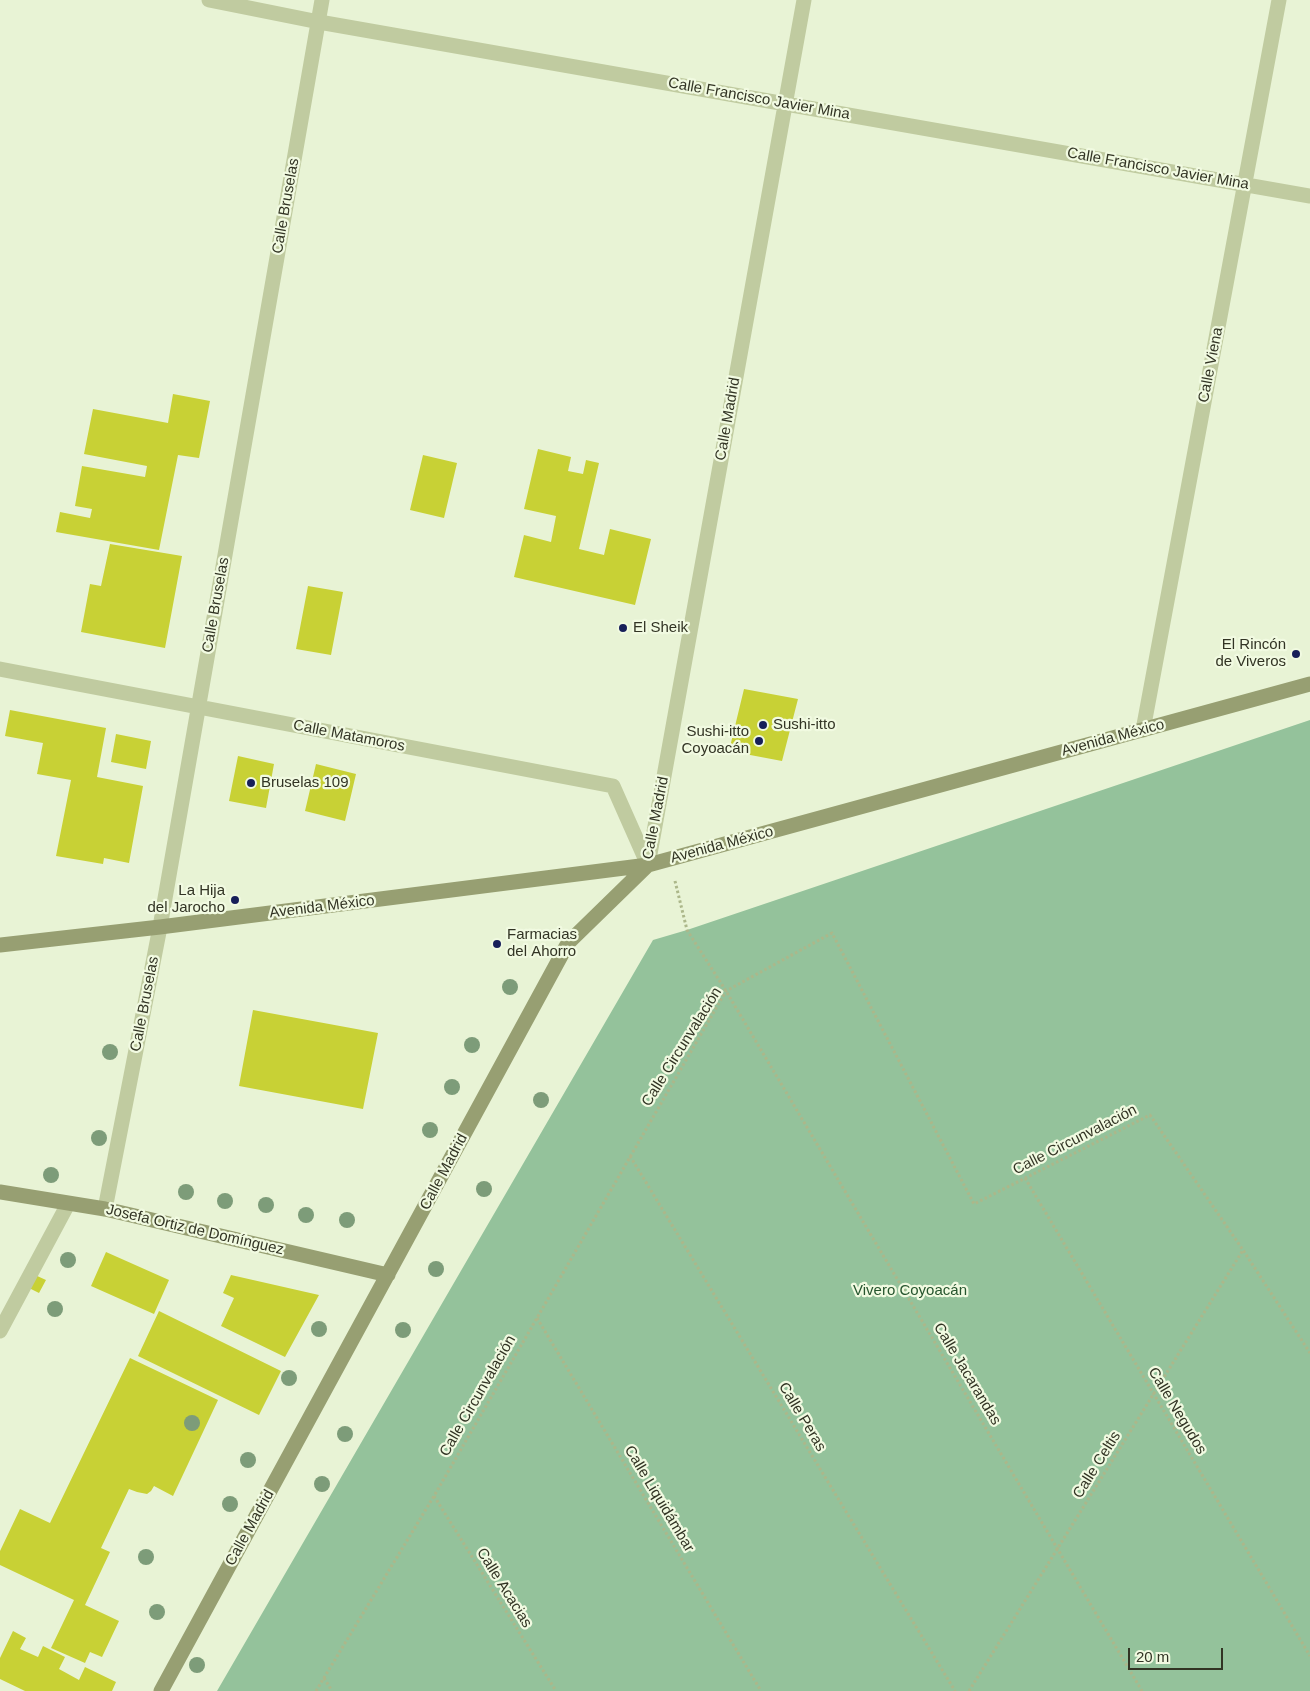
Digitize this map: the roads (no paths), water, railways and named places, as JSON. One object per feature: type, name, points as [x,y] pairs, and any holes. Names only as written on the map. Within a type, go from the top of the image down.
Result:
[{"type":"street","name":"Calle Francisco Javier Mina","points":[[209,0],[318,22],[1310,196]]},
{"type":"street","name":"Calle Bruselas","points":[[105,1209],[160,927],[322,0]]},
{"type":"street","name":"Calle Madrid","points":[[161,1691],[568,943],[648,865],[804,0]]},
{"type":"street","name":"Calle Viena","points":[[1143,730],[1279,0]]},
{"type":"street","name":"Calle Matamoros","points":[[0,669],[613,786],[648,865]]},
{"type":"street","name":"Avenida México","points":[[0,945],[160,927],[648,865],[1310,684]]},
{"type":"street","name":"Josefa Ortiz de Domínguez","points":[[0,1192],[105,1209],[388,1275]]},
{"type":"street","points":[[0,1331],[68,1204]]},
{"type":"place","name":"El Sheik","points":[[623,628]]},
{"type":"place","name":"El Rincón de Viveros","points":[[1296,654]]},
{"type":"place","name":"Sushi-itto","points":[[763,725]]},
{"type":"place","name":"Sushi-itto Coyoacán","points":[[759,741]]},
{"type":"place","name":"Bruselas 109","points":[[251,783]]},
{"type":"place","name":"La Hija del Jarocho","points":[[235,900]]},
{"type":"place","name":"Farmacias del Ahorro","points":[[497,944]]},
{"type":"park label","name":"Vivero Coyoacán","points":[[910,1291]]}]
